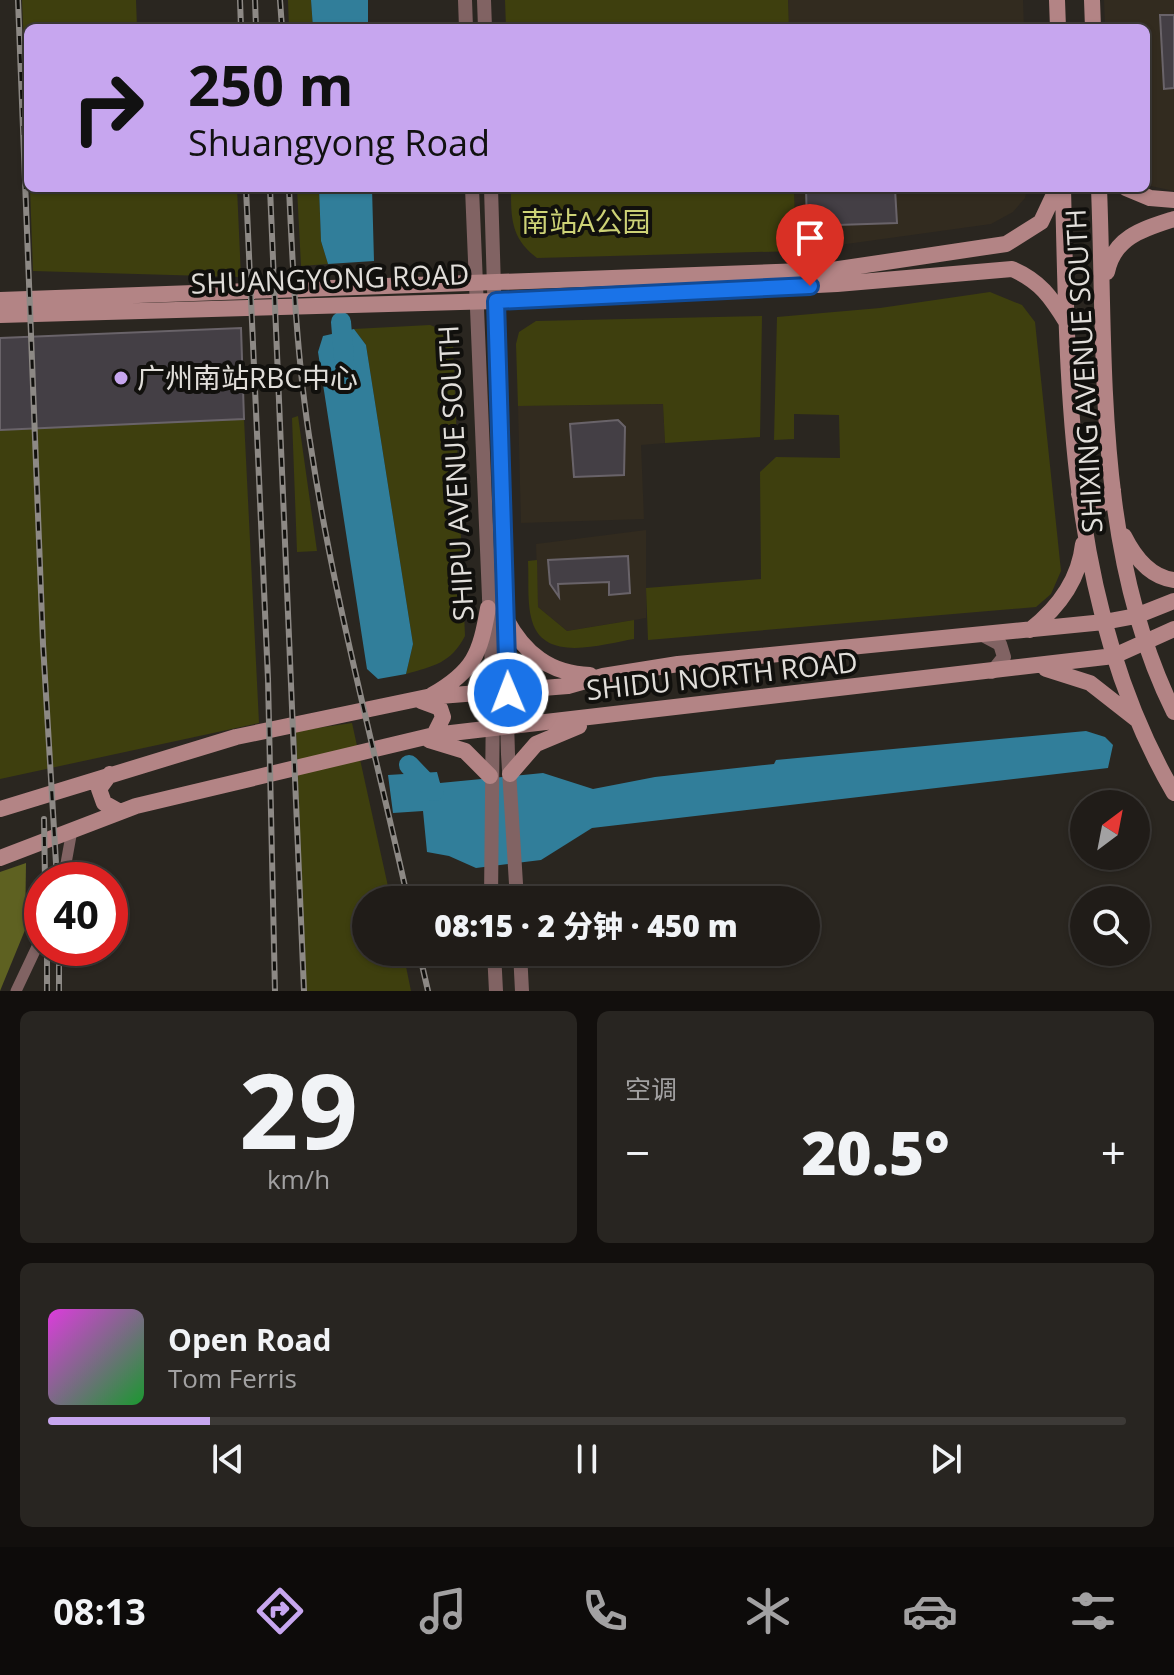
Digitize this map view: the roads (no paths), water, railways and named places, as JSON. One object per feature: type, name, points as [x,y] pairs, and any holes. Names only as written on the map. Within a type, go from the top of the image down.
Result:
[{"type":"main road","points":[[1057,0],[1058,24]]},
{"type":"main road","points":[[1092,0],[1093,24]]},
{"type":"main road","name":"SHUANGYONG ROAD","points":[[496,293],[721,272],[832,270],[1006,244],[1041,222],[1055,192]]},
{"type":"main road","name":"SHIXING AVENUE SOUTH","points":[[1063,192],[1067,323],[1083,523],[1114,656],[1137,719],[1174,793]]},
{"type":"main road","name":"SHIXING AVENUE SOUTH","points":[[1099,192],[1117,523],[1144,645],[1174,712]]},
{"type":"main road","points":[[1136,192],[1150,198],[1174,200]]},
{"type":"main road","points":[[1103,294],[1110,260],[1116,248],[1140,230],[1174,219]]},
{"type":"main road","name":"SHUANGYONG ROAD","points":[[0,300],[496,293],[837,284],[1012,269],[1032,278],[1048,292],[1067,323]]},
{"type":"main road","name":"SHUANGYONG ROAD","points":[[0,315],[475,293]]},
{"type":"main road","points":[[1079,494],[1092,505],[1101,505],[1113,490]]},
{"type":"main road","points":[[1029,631],[1052,613],[1072,582],[1081,561],[1083,523]]},
{"type":"main road","points":[[1117,523],[1132,552],[1151,571],[1174,580]]},
{"type":"main road","name":"SHIDU NORTH ROAD","points":[[603,676],[678,664],[1104,622],[1136,616],[1174,601]]},
{"type":"main road","points":[[421,699],[466,672],[475,660],[488,608]]},
{"type":"main road","points":[[506,619],[525,649],[554,669],[573,675],[603,676]]},
{"type":"main road","name":"SHIDU NORTH ROAD","points":[[0,858],[120,812],[225,783],[427,736],[1114,656],[1174,629]]},
{"type":"main road","points":[[1037,666],[1090,683],[1137,719]]},
{"type":"main road","points":[[0,809],[236,737],[421,699],[568,686],[603,676]]},
{"type":"main road","points":[[568,686],[557,698],[558,705],[560,711],[575,719]]},
{"type":"main road","points":[[421,699],[440,708],[443,717],[427,736],[465,751],[490,776]]},
{"type":"main road","points":[[510,774],[536,744],[560,731],[612,716]]},
{"type":"main road","points":[[110,774],[99,789],[104,803],[120,812]]},
{"type":"street","points":[[465,0],[466,24]]},
{"type":"street","points":[[484,0],[485,24]]},
{"type":"street","name":"SHIPU AVENUE SOUTH","points":[[472,192],[486,579],[500,694]]},
{"type":"street","name":"SHIPU AVENUE SOUTH","points":[[490,886],[490,776],[500,726],[506,619],[491,192]]},
{"type":"street","points":[[486,579],[498,587],[505,575]]},
{"type":"street","points":[[983,635],[1000,644],[1004,657],[992,672]]},
{"type":"street","name":"SHIPU AVENUE SOUTH","points":[[500,726],[510,774],[516,886]]},
{"type":"street","points":[[490,776],[497,769],[510,774]]},
{"type":"street","points":[[66,862],[72,830]]},
{"type":"street","points":[[16,991],[28,966]]},
{"type":"street","points":[[495,966],[496,991]]},
{"type":"street","points":[[521,966],[522,991]]},
{"type":"water","points":[[311,0],[368,0],[368,24],[313,24]]},
{"type":"water","points":[[319,192],[372,192],[374,261],[328,264],[321,241]]},
{"type":"water","points":[[354,329],[366,345],[413,644],[406,674],[378,679],[367,669],[318,352],[323,336]]},
{"type":"water","points":[[1086,731],[1105,737],[1113,745],[1108,768],[592,828],[541,860],[476,868],[449,856],[427,852],[423,811],[393,813],[388,775],[437,772],[440,783],[543,773],[593,789],[655,777],[774,764],[776,760]]},
{"type":"waterway","points":[[341,322],[344,358]]},
{"type":"waterway","points":[[409,765],[434,791]]},
{"type":"railway","points":[[18,0],[24,155]]},
{"type":"railway","points":[[240,0],[241,24]]},
{"type":"railway","points":[[255,0],[256,24]]},
{"type":"railway","points":[[280,0],[282,24]]},
{"type":"railway","points":[[25,192],[43,644],[56,862]]},
{"type":"railway","points":[[246,192],[268,679],[275,991]]},
{"type":"railway","points":[[270,192],[304,991]]},
{"type":"railway","points":[[289,192],[299,351],[320,505],[405,886]]},
{"type":"railway","points":[[44,819],[45,862]]},
{"type":"railway","points":[[47,966],[47,991]]},
{"type":"railway","points":[[59,966],[59,991]]},
{"type":"railway","points":[[422,966],[428,991]]},
{"type":"place","name":"广州南站RBC中心","points":[[121,378]]},
{"type":"park label","name":"南站A公园","points":[[586,222]]}]
